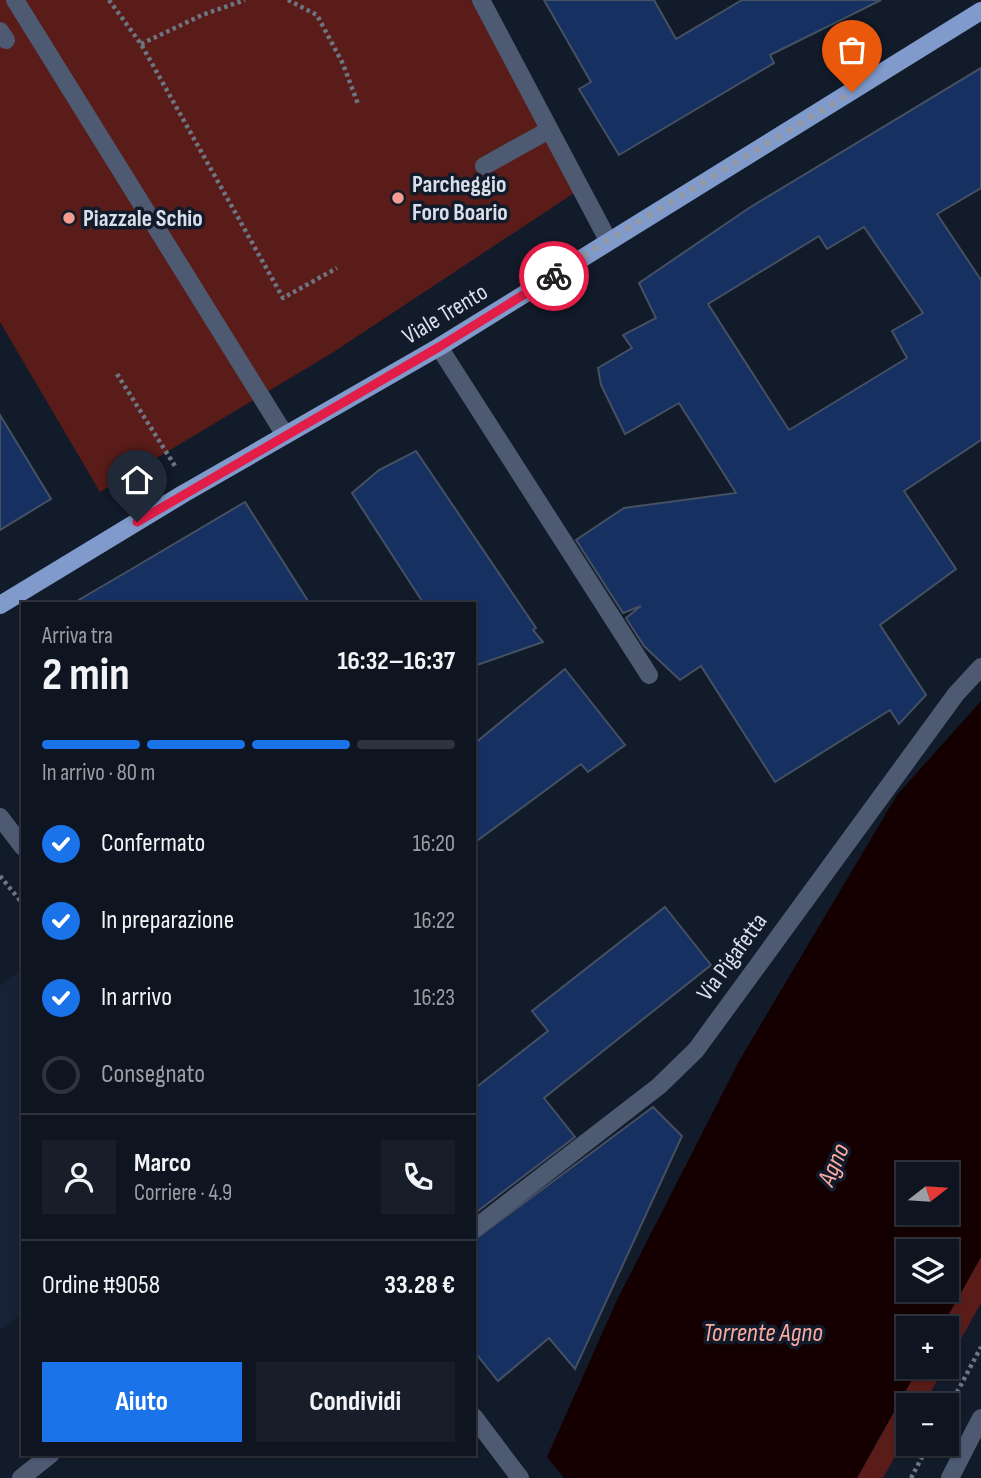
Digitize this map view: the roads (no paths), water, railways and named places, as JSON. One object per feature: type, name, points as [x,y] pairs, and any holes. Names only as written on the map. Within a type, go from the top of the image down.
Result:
[{"type":"main road","name":"Viale Trento","points":[[0,605],[285,435],[439,347],[981,11]]},
{"type":"street","points":[[15,0],[285,435]]},
{"type":"street","points":[[481,0],[608,240]]},
{"type":"street","points":[[484,166],[550,130]]},
{"type":"street","points":[[439,347],[649,675]]},
{"type":"street","name":"Via Pigafetta","points":[[476,1227],[659,1086],[696,1051],[956,694],[981,667]]},
{"type":"street","points":[[0,817],[21,844]]},
{"type":"street","points":[[950,1478],[981,1418]]},
{"type":"street","points":[[476,1419],[495,1443],[511,1474]]},
{"type":"street","points":[[21,1478],[48,1456]]},
{"type":"water","name":"Torrente Agno","points":[[981,701],[981,1257],[959,1296],[959,1239],[896,1239],[896,1302],[956,1302],[948,1316],[896,1316],[896,1379],[912,1379],[904,1393],[896,1393],[896,1408],[857,1478],[564,1478],[547,1457],[617,1300],[739,1061],[897,795]]},
{"type":"place","name":"Parcheggio Foro Boario","points":[[398,198]]},
{"type":"place","name":"Piazzale Schio","points":[[69,218]]},
{"type":"water label","name":"Agno","points":[[834,1165]]}]
